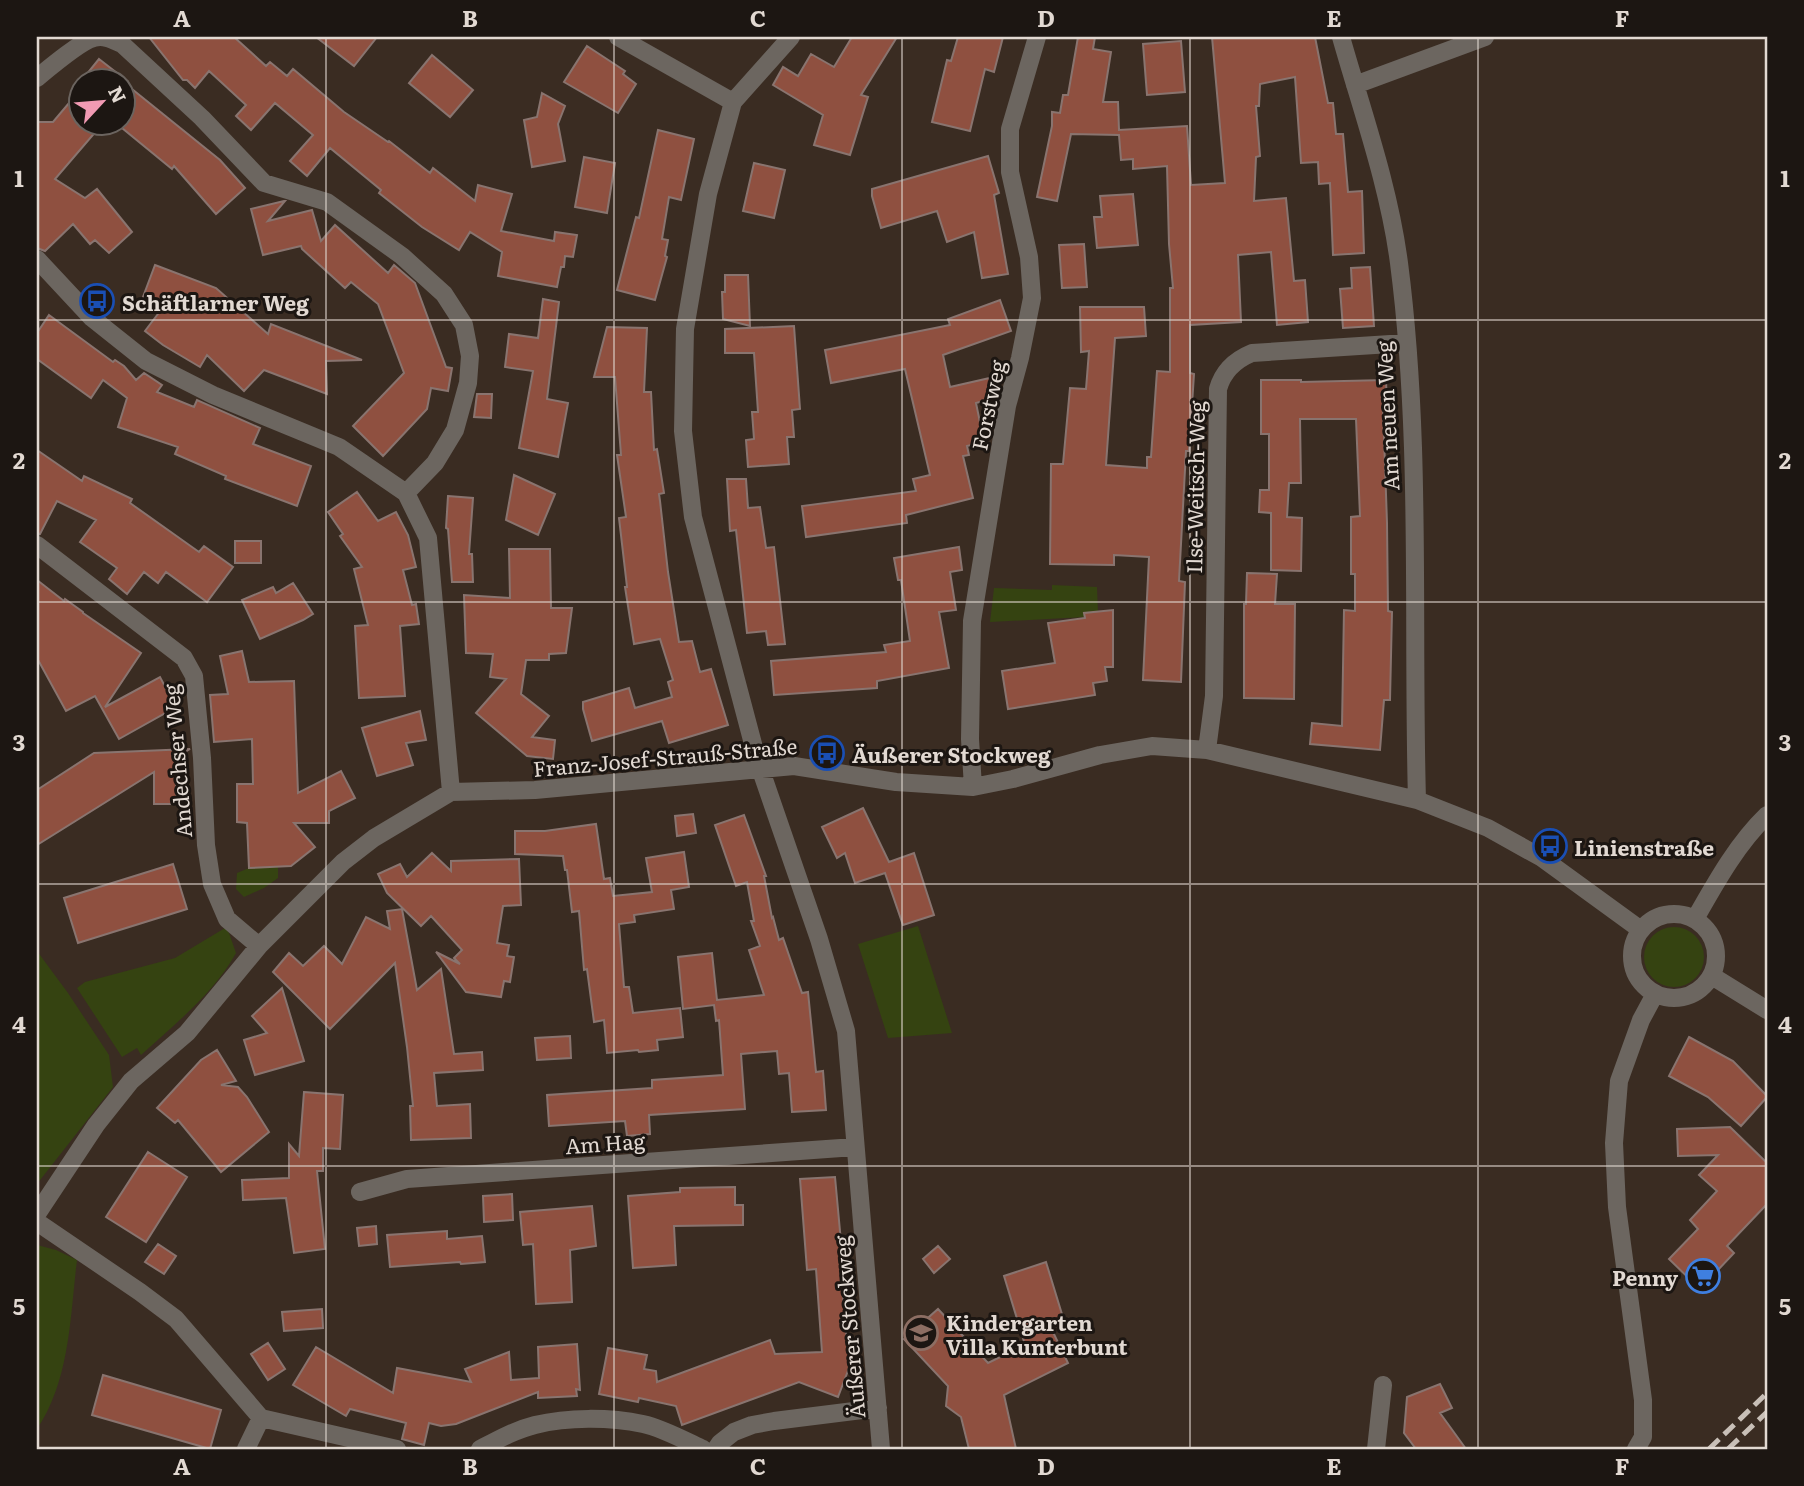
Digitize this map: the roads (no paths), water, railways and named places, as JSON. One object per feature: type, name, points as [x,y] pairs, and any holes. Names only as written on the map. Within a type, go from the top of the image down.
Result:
[{"type":"street","points":[[618,37],[733,102],[791,37]]},
{"type":"street","name":"Forstweg","points":[[974,787],[970,739],[972,621],[1007,405],[1020,358],[1031,298],[1029,257],[1010,172],[1010,129],[1037,37]]},
{"type":"street","name":"Am neuen Weg","points":[[1341,37],[1384,186],[1398,262],[1412,415],[1417,800]]},
{"type":"street","points":[[1354,85],[1485,37]]},
{"type":"street","points":[[37,78],[93,38],[106,38],[122,44],[202,118],[264,183],[327,202],[402,256],[444,294],[464,325],[470,356],[468,383],[455,430],[435,463],[406,493]]},
{"type":"street","name":"Äußerer Stockweg","points":[[733,102],[708,194],[685,329],[683,431],[692,517],[759,768],[819,939],[846,1031],[881,1449]]},
{"type":"street","points":[[37,259],[92,318],[146,361],[213,395],[339,447],[406,493],[428,538],[451,792]]},
{"type":"street","name":"Ilse-Weitsch-Weg","points":[[1207,750],[1214,696],[1218,389],[1221,379],[1238,359],[1252,353],[1406,343]]},
{"type":"street","name":"Andechser Weg","points":[[37,545],[176,652],[184,659],[194,676],[202,758],[206,845],[212,884],[228,919],[259,946]]},
{"type":"street","name":"Franz-Josef-Strauß-Straße","points":[[37,1214],[96,1125],[131,1081],[187,1033],[259,946],[343,862],[374,838],[451,792],[548,788],[794,766],[896,782],[974,787],[1100,755],[1152,746],[1207,750],[1417,800],[1488,828],[1539,857],[1641,930]]},
{"type":"street","points":[[1695,919],[1716,881],[1750,831],[1767,815]]},
{"type":"street","points":[[1665,914],[1681,914],[1695,919],[1709,931],[1716,948],[1712,976],[1702,989],[1687,997],[1671,998],[1655,994],[1639,980],[1632,960],[1632,949],[1641,930],[1652,920],[1665,914]]},
{"type":"street","points":[[1712,976],[1767,1010]]},
{"type":"street","points":[[1636,1449],[1643,1437],[1643,1400],[1617,1207],[1614,1143],[1619,1081],[1641,1020],[1655,994]]},
{"type":"street","name":"Am Hag","points":[[360,1192],[407,1179],[855,1147]]},
{"type":"street","points":[[37,1222],[176,1319],[261,1418],[397,1449]]},
{"type":"street","points":[[1376,1449],[1383,1385]]},
{"type":"street","points":[[716,1449],[734,1432],[752,1425],[878,1408]]},
{"type":"street","points":[[246,1449],[261,1418]]},
{"type":"street","points":[[480,1449],[510,1433],[536,1425],[573,1420],[645,1424],[703,1449]]},
{"type":"railway","points":[[1709,1449],[1767,1393]]},
{"type":"railway","points":[[1728,1449],[1767,1412]]},
{"type":"place","name":"Schäftlarner Weg","points":[[97,301]]},
{"type":"place","name":"Äußerer Stockweg","points":[[827,753]]},
{"type":"place","name":"Linienstraße","points":[[1550,846]]},
{"type":"place","name":"Penny","points":[[1703,1276]]},
{"type":"place","name":"Kindergarten Villa Kunterbunt","points":[[921,1333]]}]
